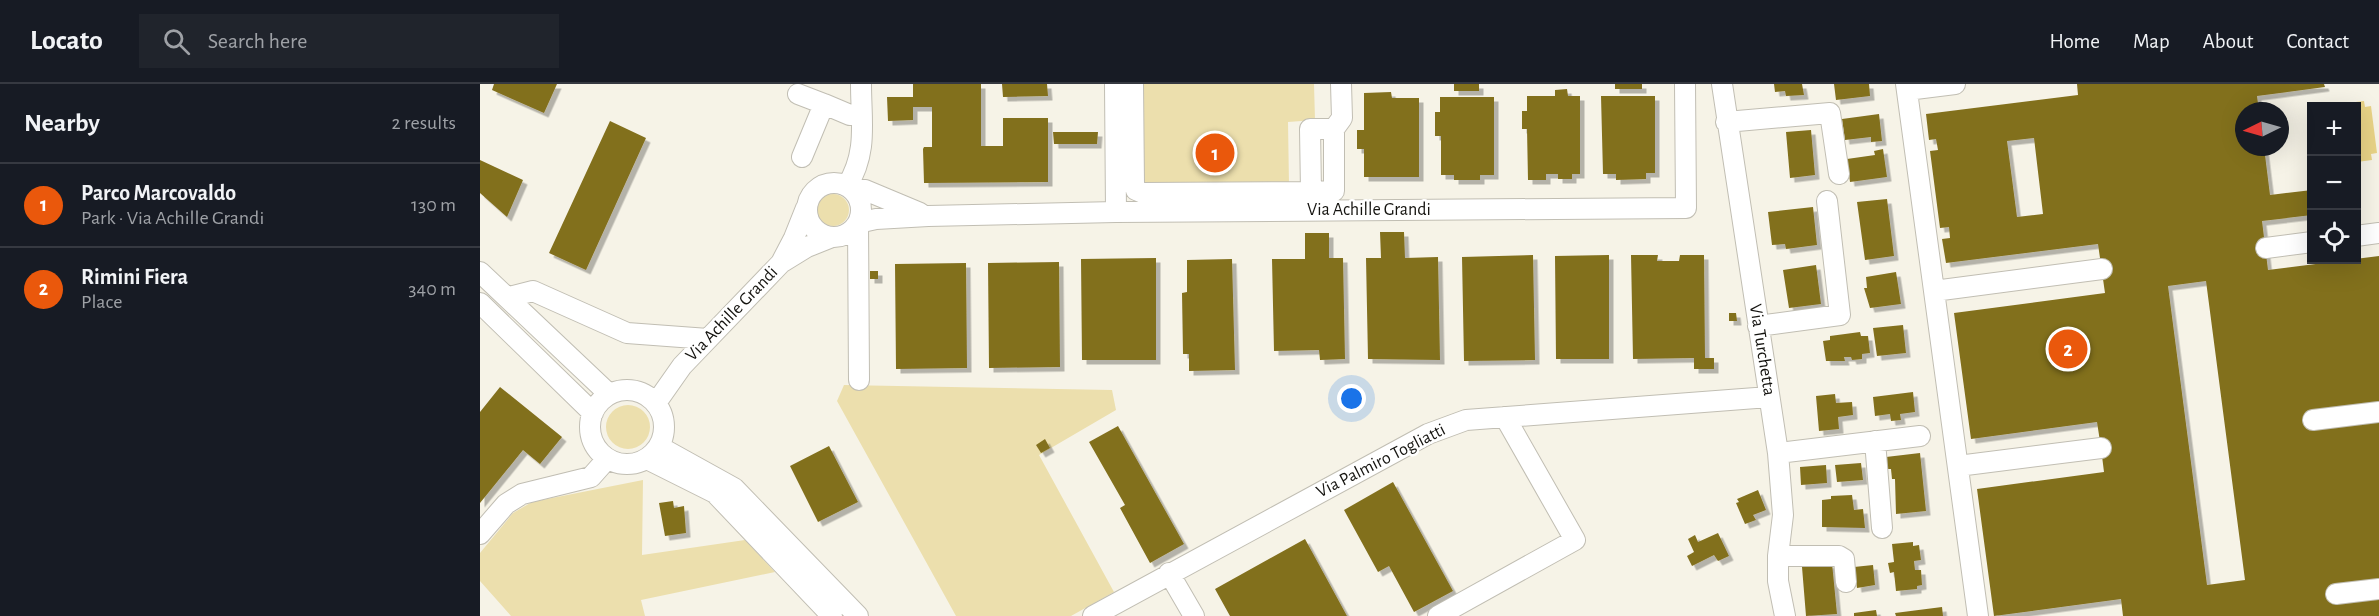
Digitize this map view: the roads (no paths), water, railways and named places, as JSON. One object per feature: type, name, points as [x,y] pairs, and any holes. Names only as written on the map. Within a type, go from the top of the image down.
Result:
[{"type":"street","points":[[859,380],[858,223],[861,209],[857,195],[850,188],[862,152],[861,84]]},
{"type":"street","points":[[1115,84],[1116,212]]},
{"type":"street","points":[[1133,84],[1134,184],[1136,190],[1143,193],[1320,198],[1334,191],[1334,129],[1342,118],[1341,84]]},
{"type":"street","name":"Via Achille Grandi","points":[[781,262],[807,248],[846,234],[858,223],[876,219],[1116,212],[1320,198],[1686,207],[1685,84]]},
{"type":"street","name":"Via Turchetta","points":[[1722,84],[1778,453],[1783,515],[1778,556],[1779,593],[1785,616]]},
{"type":"street","points":[[1955,84],[1907,87],[1978,616]]},
{"type":"street","points":[[798,94],[850,115],[861,115]]},
{"type":"street","points":[[802,157],[824,104]]},
{"type":"street","points":[[1726,122],[1830,113],[1839,174]]},
{"type":"street","name":"Via Achille Grandi","points":[[657,403],[682,366],[781,262],[794,238],[808,200],[818,188],[832,183],[865,190],[928,216]]},
{"type":"street","points":[[1758,326],[1840,315],[1827,201]]},
{"type":"street","points":[[806,208],[810,225],[824,235],[835,237],[859,265]]},
{"type":"street","points":[[2361,235],[2379,233]]},
{"type":"street","points":[[2266,248],[2307,243]]},
{"type":"street","points":[[1934,291],[2102,269]]},
{"type":"street","points":[[480,272],[609,394]]},
{"type":"street","points":[[509,297],[533,291],[627,333],[708,339]]},
{"type":"street","points":[[480,303],[593,413]]},
{"type":"street","name":"Via Achille Grandi","points":[[636,390],[682,366]]},
{"type":"street","points":[[623,389],[636,390],[657,403],[663,413],[664,436],[653,453],[627,465],[607,459],[597,450],[591,438],[590,425],[593,413],[601,399],[623,389]]},
{"type":"street","name":"Via Palmiro Togliatti","points":[[1093,616],[1428,434],[1466,420],[1769,398]]},
{"type":"street","points":[[2313,420],[2379,412]]},
{"type":"street","points":[[1438,616],[1575,540],[1505,417]]},
{"type":"street","points":[[1778,453],[1920,436]]},
{"type":"street","points":[[1875,441],[1882,528]]},
{"type":"street","points":[[1958,466],[2101,448]]},
{"type":"street","points":[[653,453],[715,493],[832,616]]},
{"type":"street","points":[[653,453],[734,488],[858,616]]},
{"type":"street","points":[[480,534],[506,504],[522,494],[591,477],[607,459]]},
{"type":"street","points":[[1778,556],[1839,556],[1844,559],[1846,582]]},
{"type":"street","points":[[1169,573],[1194,616]]},
{"type":"street","points":[[2336,594],[2379,589]]},
{"type":"place","name":"Parco Marcovaldo","points":[[1215,153]]},
{"type":"place","name":"Rimini Fiera","points":[[2068,349]]}]
